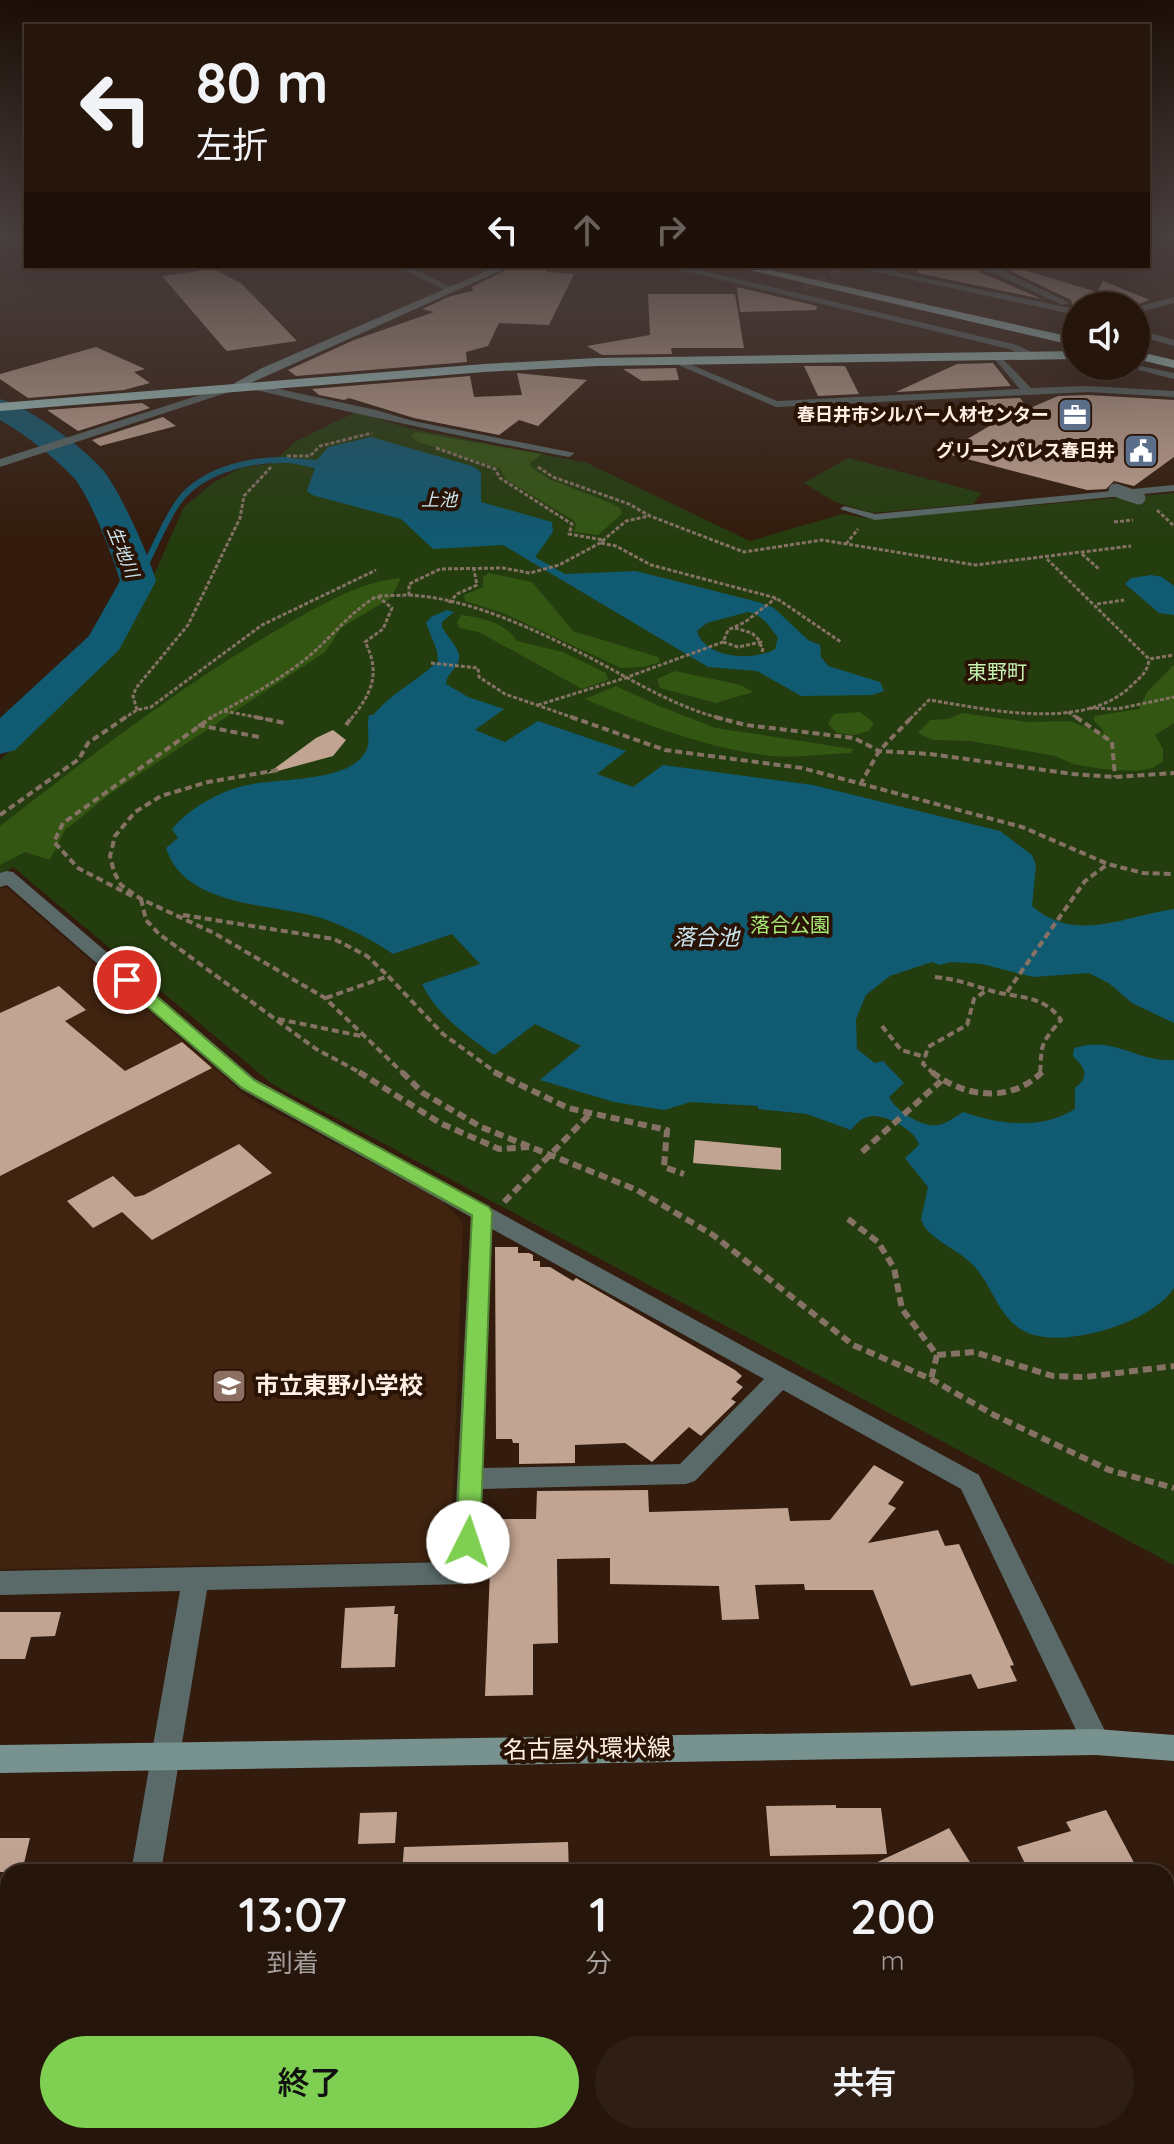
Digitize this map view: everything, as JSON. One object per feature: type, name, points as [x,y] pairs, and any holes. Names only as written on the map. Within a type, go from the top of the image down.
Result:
[{"type":"highway","points":[[1150,346],[1174,352]]},
{"type":"highway","points":[[1150,354],[1174,352]]},
{"type":"highway","points":[[0,407],[484,368],[674,361],[1062,355]]},
{"type":"highway","points":[[1150,358],[1174,364]]},
{"type":"street","points":[[0,463],[231,388],[340,338]]},
{"type":"street","points":[[976,338],[1032,355]]},
{"type":"street","points":[[997,356],[1028,392]]},
{"type":"street","points":[[674,361],[776,404],[1088,389],[1174,394]]},
{"type":"street","points":[[1150,371],[1174,376]]},
{"type":"street","points":[[252,386],[376,413],[411,424],[569,453]]},
{"type":"street","points":[[1115,490],[1139,498]]},
{"type":"street","points":[[0,882],[7,876],[248,1084],[970,1482],[1096,1742]]},
{"type":"street","points":[[0,1583],[466,1573],[485,1214]]},
{"type":"street","points":[[472,1479],[686,1474],[780,1378]]},
{"type":"street","points":[[147,1864],[195,1579]]},
{"type":"street","name":"名古屋外環状線","points":[[0,1759],[1096,1742],[1174,1748]]},
{"type":"lane","points":[[844,509],[875,517],[1174,488]]},
{"type":"path","points":[[287,456],[310,456],[320,446],[368,433],[380,434]]},
{"type":"path","points":[[432,447],[495,469],[500,478],[572,524],[569,534],[616,546],[651,565],[776,598],[841,642]]},
{"type":"path","points":[[545,457],[536,466],[553,477],[629,504],[650,516],[744,552],[822,540],[975,565],[1131,546]]},
{"type":"path","points":[[137,710],[133,696],[136,688],[188,625],[240,518],[245,493],[271,467]]},
{"type":"path","points":[[409,595],[409,584],[430,571],[503,568],[530,573],[559,565],[601,542],[626,521],[650,516]]},
{"type":"path","points":[[1083,545],[1091,551]]},
{"type":"path","points":[[860,785],[879,751],[929,700],[1008,713],[1052,715],[1127,692],[1148,669],[1149,659],[1041,550]]},
{"type":"path","points":[[1081,553],[1100,570]]},
{"type":"path","points":[[0,815],[79,759],[88,743],[137,710],[151,707],[262,625],[376,570]]},
{"type":"path","points":[[449,603],[457,594],[477,585],[474,570]]},
{"type":"path","points":[[1174,773],[1115,777],[879,751],[854,738],[746,725],[698,713],[558,643],[495,616],[409,595],[377,596],[362,605],[309,656],[198,725],[63,823],[54,842],[60,852],[96,881],[214,933],[325,998],[423,1093],[481,1127],[637,1190],[713,1235],[853,1345],[931,1379],[994,1415],[1109,1470],[1174,1488]]},
{"type":"path","points":[[346,725],[365,703],[376,682],[375,663],[365,642],[378,636],[389,624],[392,608],[377,596]]},
{"type":"path","points":[[723,642],[728,630],[776,598]]},
{"type":"path","points":[[1096,604],[1124,600]]},
{"type":"path","points":[[734,628],[756,636],[763,647],[762,653]]},
{"type":"path","points":[[537,705],[625,678],[723,642],[738,647],[759,644]]},
{"type":"path","points":[[1149,659],[1174,655]]},
{"type":"path","points":[[431,663],[478,668],[479,677],[485,683],[537,705],[665,750],[802,768],[1022,827],[1108,864],[1143,873],[1174,874]]},
{"type":"path","points":[[1082,708],[1117,709],[1174,697]]},
{"type":"path","points":[[224,711],[285,723]]},
{"type":"path","points":[[1068,712],[1112,742],[1115,777]]},
{"type":"path","points":[[198,725],[259,737]]},
{"type":"path","points":[[278,770],[208,782],[161,796],[135,812],[115,836],[110,856],[121,885],[141,899],[146,920],[159,934],[316,1049],[375,1081],[440,1123],[499,1149],[533,1146]]},
{"type":"path","points":[[1007,992],[1085,881],[1108,864]]},
{"type":"path","points":[[174,913],[334,939],[367,956],[405,990],[441,1032],[488,1071],[521,1089],[590,1115],[667,1130],[664,1167],[684,1174]]},
{"type":"path","points":[[325,998],[388,976]]},
{"type":"path","points":[[935,977],[963,980],[987,990],[1044,1002],[1057,1011],[1061,1020],[1038,1048],[1037,1060],[1042,1073],[1033,1084],[1013,1092],[971,1092],[941,1081],[923,1064],[928,1047],[967,1025],[974,999],[987,990]]},
{"type":"path","points":[[273,1018],[366,1037]]},
{"type":"path","points":[[882,1026],[901,1050],[925,1057]]},
{"type":"path","points":[[862,1152],[941,1081]]},
{"type":"path","points":[[485,1214],[553,1154],[590,1115]]},
{"type":"path","points":[[848,1219],[878,1242],[894,1268],[902,1309],[937,1355]]},
{"type":"path","points":[[937,1355],[974,1352],[1053,1376],[1085,1377],[1174,1366]]},
{"type":"path","points":[[931,1379],[937,1355]]},
{"type":"shaded area","name":"市立東野小学校","points":[[6,887],[247,1097],[441,1200],[463,1222],[451,1550],[438,1561],[0,1569],[0,889]]},
{"type":"green space","name":"落合公園","points":[[356,412],[408,428],[587,463],[750,541],[842,514],[874,519],[1174,493],[1174,1565],[272,1084],[13,867],[0,877],[0,760],[92,671],[122,635],[141,604],[184,507],[213,483],[241,468],[271,464],[296,441]]},
{"type":"green space","points":[[415,432],[542,454],[530,463],[531,467],[549,479],[611,503],[620,508],[622,514],[598,535],[574,532],[576,524],[573,520],[505,479],[501,469],[416,441],[411,437]]},
{"type":"green space","points":[[848,458],[982,493],[973,504],[872,513],[835,502],[804,483]]},
{"type":"green space","points":[[489,573],[532,582],[573,631],[658,657],[660,662],[644,667],[621,668],[503,613],[465,601],[464,595],[483,587],[483,577]]},
{"type":"green space","points":[[401,578],[391,598],[342,627],[325,652],[114,791],[65,830],[50,860],[25,852],[0,865],[0,826],[141,719],[251,645],[316,608],[371,584]]},
{"type":"green space","points":[[461,615],[500,625],[517,641],[563,652],[606,673],[608,680],[582,689],[479,632],[459,628],[457,622]]},
{"type":"green space","points":[[1174,665],[1174,723],[1155,735],[1163,749],[1163,761],[1153,768],[1136,771],[1102,769],[1073,764],[1055,756],[971,741],[933,740],[918,733],[930,720],[948,719],[962,713],[1027,722],[1070,721],[1102,734],[1104,731],[1094,721],[1094,716],[1139,709],[1147,692]]},
{"type":"green space","points":[[675,671],[741,685],[753,692],[716,703],[660,688],[657,679]]},
{"type":"green space","points":[[616,686],[716,728],[853,749],[851,753],[796,756],[741,751],[673,733],[585,699]]},
{"type":"green space","points":[[860,712],[874,723],[869,731],[854,735],[837,733],[828,724],[834,714]]},
{"type":"water","name":"上池","points":[[371,437],[472,466],[481,472],[481,502],[552,522],[553,532],[535,557],[565,574],[636,571],[758,602],[774,608],[808,640],[820,645],[821,657],[828,666],[880,682],[884,691],[872,695],[801,696],[757,671],[708,667],[503,545],[433,549],[401,519],[312,495],[307,491],[315,468],[286,462],[289,458],[317,460],[328,447]],"holes":[[[748,612],[765,622],[778,638],[775,649],[755,655],[730,655],[709,647],[701,640],[697,631],[707,623]]]},
{"type":"water","points":[[1162,577],[1174,586],[1174,615],[1159,613],[1125,584],[1131,578]]},
{"type":"water","name":"落合池","points":[[447,610],[454,612],[442,622],[442,627],[456,648],[459,659],[446,684],[468,697],[504,709],[475,730],[505,742],[538,721],[626,751],[597,774],[633,787],[663,765],[813,785],[1000,831],[1032,855],[1036,865],[1032,906],[1048,917],[1065,923],[1101,924],[1174,909],[1174,1023],[1132,1003],[1110,984],[1089,973],[1033,977],[982,964],[951,962],[939,965],[932,962],[890,976],[866,995],[856,1019],[857,1049],[875,1063],[883,1061],[904,1083],[889,1097],[892,1102],[910,1117],[932,1125],[945,1123],[963,1112],[992,1120],[1035,1123],[1075,1109],[1075,1088],[1083,1079],[1084,1072],[1073,1056],[1074,1048],[1102,1045],[1160,1060],[1174,1060],[1174,1288],[1163,1301],[1126,1322],[1081,1336],[1038,1336],[1022,1330],[1001,1308],[974,1266],[925,1228],[921,1219],[928,1187],[905,1158],[919,1145],[913,1134],[900,1125],[872,1116],[863,1119],[851,1130],[807,1114],[758,1109],[758,1106],[691,1102],[664,1110],[614,1102],[540,1080],[581,1046],[535,1024],[494,1055],[453,1024],[422,984],[480,964],[452,934],[393,954],[321,918],[210,893],[176,868],[166,848],[178,838],[172,829],[205,802],[243,786],[310,778],[344,769],[357,762],[366,751],[369,715],[373,715],[438,661],[426,623],[431,617]]},
{"type":"building","points":[[216,338],[294,338],[297,341],[227,351]]},
{"type":"building","points":[[492,338],[488,346],[466,352],[467,362],[296,376],[288,370],[354,340]]},
{"type":"building","points":[[633,338],[742,338],[744,348],[671,348],[672,354],[602,355],[587,346]]},
{"type":"building","points":[[96,347],[145,369],[134,372],[150,383],[124,390],[28,398],[0,379],[0,374]]},
{"type":"building","points":[[993,363],[1011,386],[896,392],[957,364]]},
{"type":"building","points":[[804,366],[845,366],[859,394],[818,396]]},
{"type":"building","points":[[676,368],[679,380],[642,381],[623,369]]},
{"type":"building","points":[[517,373],[587,380],[538,426],[519,420],[499,435],[414,418],[349,398],[344,400],[319,395],[312,389],[470,376],[474,397],[522,395]]},
{"type":"building","points":[[1058,396],[1174,400],[1174,457],[1134,486],[1114,481],[1106,489],[1087,490],[944,453],[991,425],[1027,410],[984,411],[976,400],[1020,398],[1028,409]]},
{"type":"building","points":[[142,403],[150,408],[78,431],[47,410]]},
{"type":"building","points":[[163,417],[176,426],[100,446],[92,440]]},
{"type":"building","points":[[333,730],[346,740],[333,756],[267,774],[316,738]]},
{"type":"building","points":[[59,986],[86,1010],[65,1021],[125,1071],[182,1042],[212,1068],[0,1176],[0,1013]]},
{"type":"building","points":[[695,1140],[781,1148],[781,1170],[693,1163]]},
{"type":"building","points":[[239,1144],[272,1173],[152,1240],[122,1212],[93,1228],[67,1201],[113,1176],[135,1197],[144,1195]]},
{"type":"building","points":[[495,1247],[518,1247],[518,1253],[529,1253],[533,1255],[533,1261],[540,1261],[540,1267],[550,1267],[573,1281],[576,1278],[735,1370],[742,1376],[736,1382],[743,1387],[731,1399],[736,1402],[701,1436],[689,1427],[652,1462],[625,1443],[575,1445],[575,1463],[519,1464],[519,1443],[513,1443],[512,1439],[496,1439]]},
{"type":"building","points":[[874,1465],[904,1482],[888,1504],[896,1508],[868,1543],[938,1530],[945,1546],[959,1544],[1014,1665],[1010,1666],[1017,1681],[978,1689],[971,1674],[911,1686],[873,1590],[805,1590],[804,1584],[755,1585],[759,1619],[722,1620],[719,1586],[610,1584],[610,1558],[557,1559],[558,1643],[533,1644],[533,1695],[485,1696],[492,1519],[536,1519],[537,1491],[648,1490],[649,1512],[788,1508],[790,1521],[830,1520]]},
{"type":"building","points":[[395,1606],[394,1614],[398,1614],[395,1667],[341,1668],[345,1608]]},
{"type":"building","points":[[0,1612],[61,1612],[55,1636],[31,1637],[25,1659],[0,1659]]},
{"type":"building","points":[[836,1805],[836,1808],[881,1808],[887,1854],[770,1856],[766,1806]]},
{"type":"building","points":[[1106,1810],[1135,1864],[1025,1864],[1017,1847],[1071,1831],[1066,1822]]},
{"type":"building","points":[[397,1812],[395,1843],[358,1844],[360,1813]]},
{"type":"building","points":[[949,1828],[971,1864],[873,1864]]},
{"type":"building","points":[[0,1838],[30,1838],[24,1864],[0,1864]]},
{"type":"building","points":[[568,1842],[569,1864],[403,1864],[404,1847]]},
{"type":"waterway","name":"生地川","points":[[0,408],[24,421],[90,475],[133,561],[138,581],[105,642],[0,741]]},
{"type":"waterway","points":[[138,581],[175,507],[196,484],[240,465],[287,460]]},
{"type":"place","name":"春日井市シルバー人材センター","points":[[1075,415]]},
{"type":"place","name":"グリーンパレス春日井","points":[[1141,451]]},
{"type":"place","name":"市立東野小学校","points":[[229,1386]]},
{"type":"district","name":"東野町","points":[[997,672]]},
{"type":"route","points":[[127,980],[248,1084],[482,1212],[468,1542]]}]
